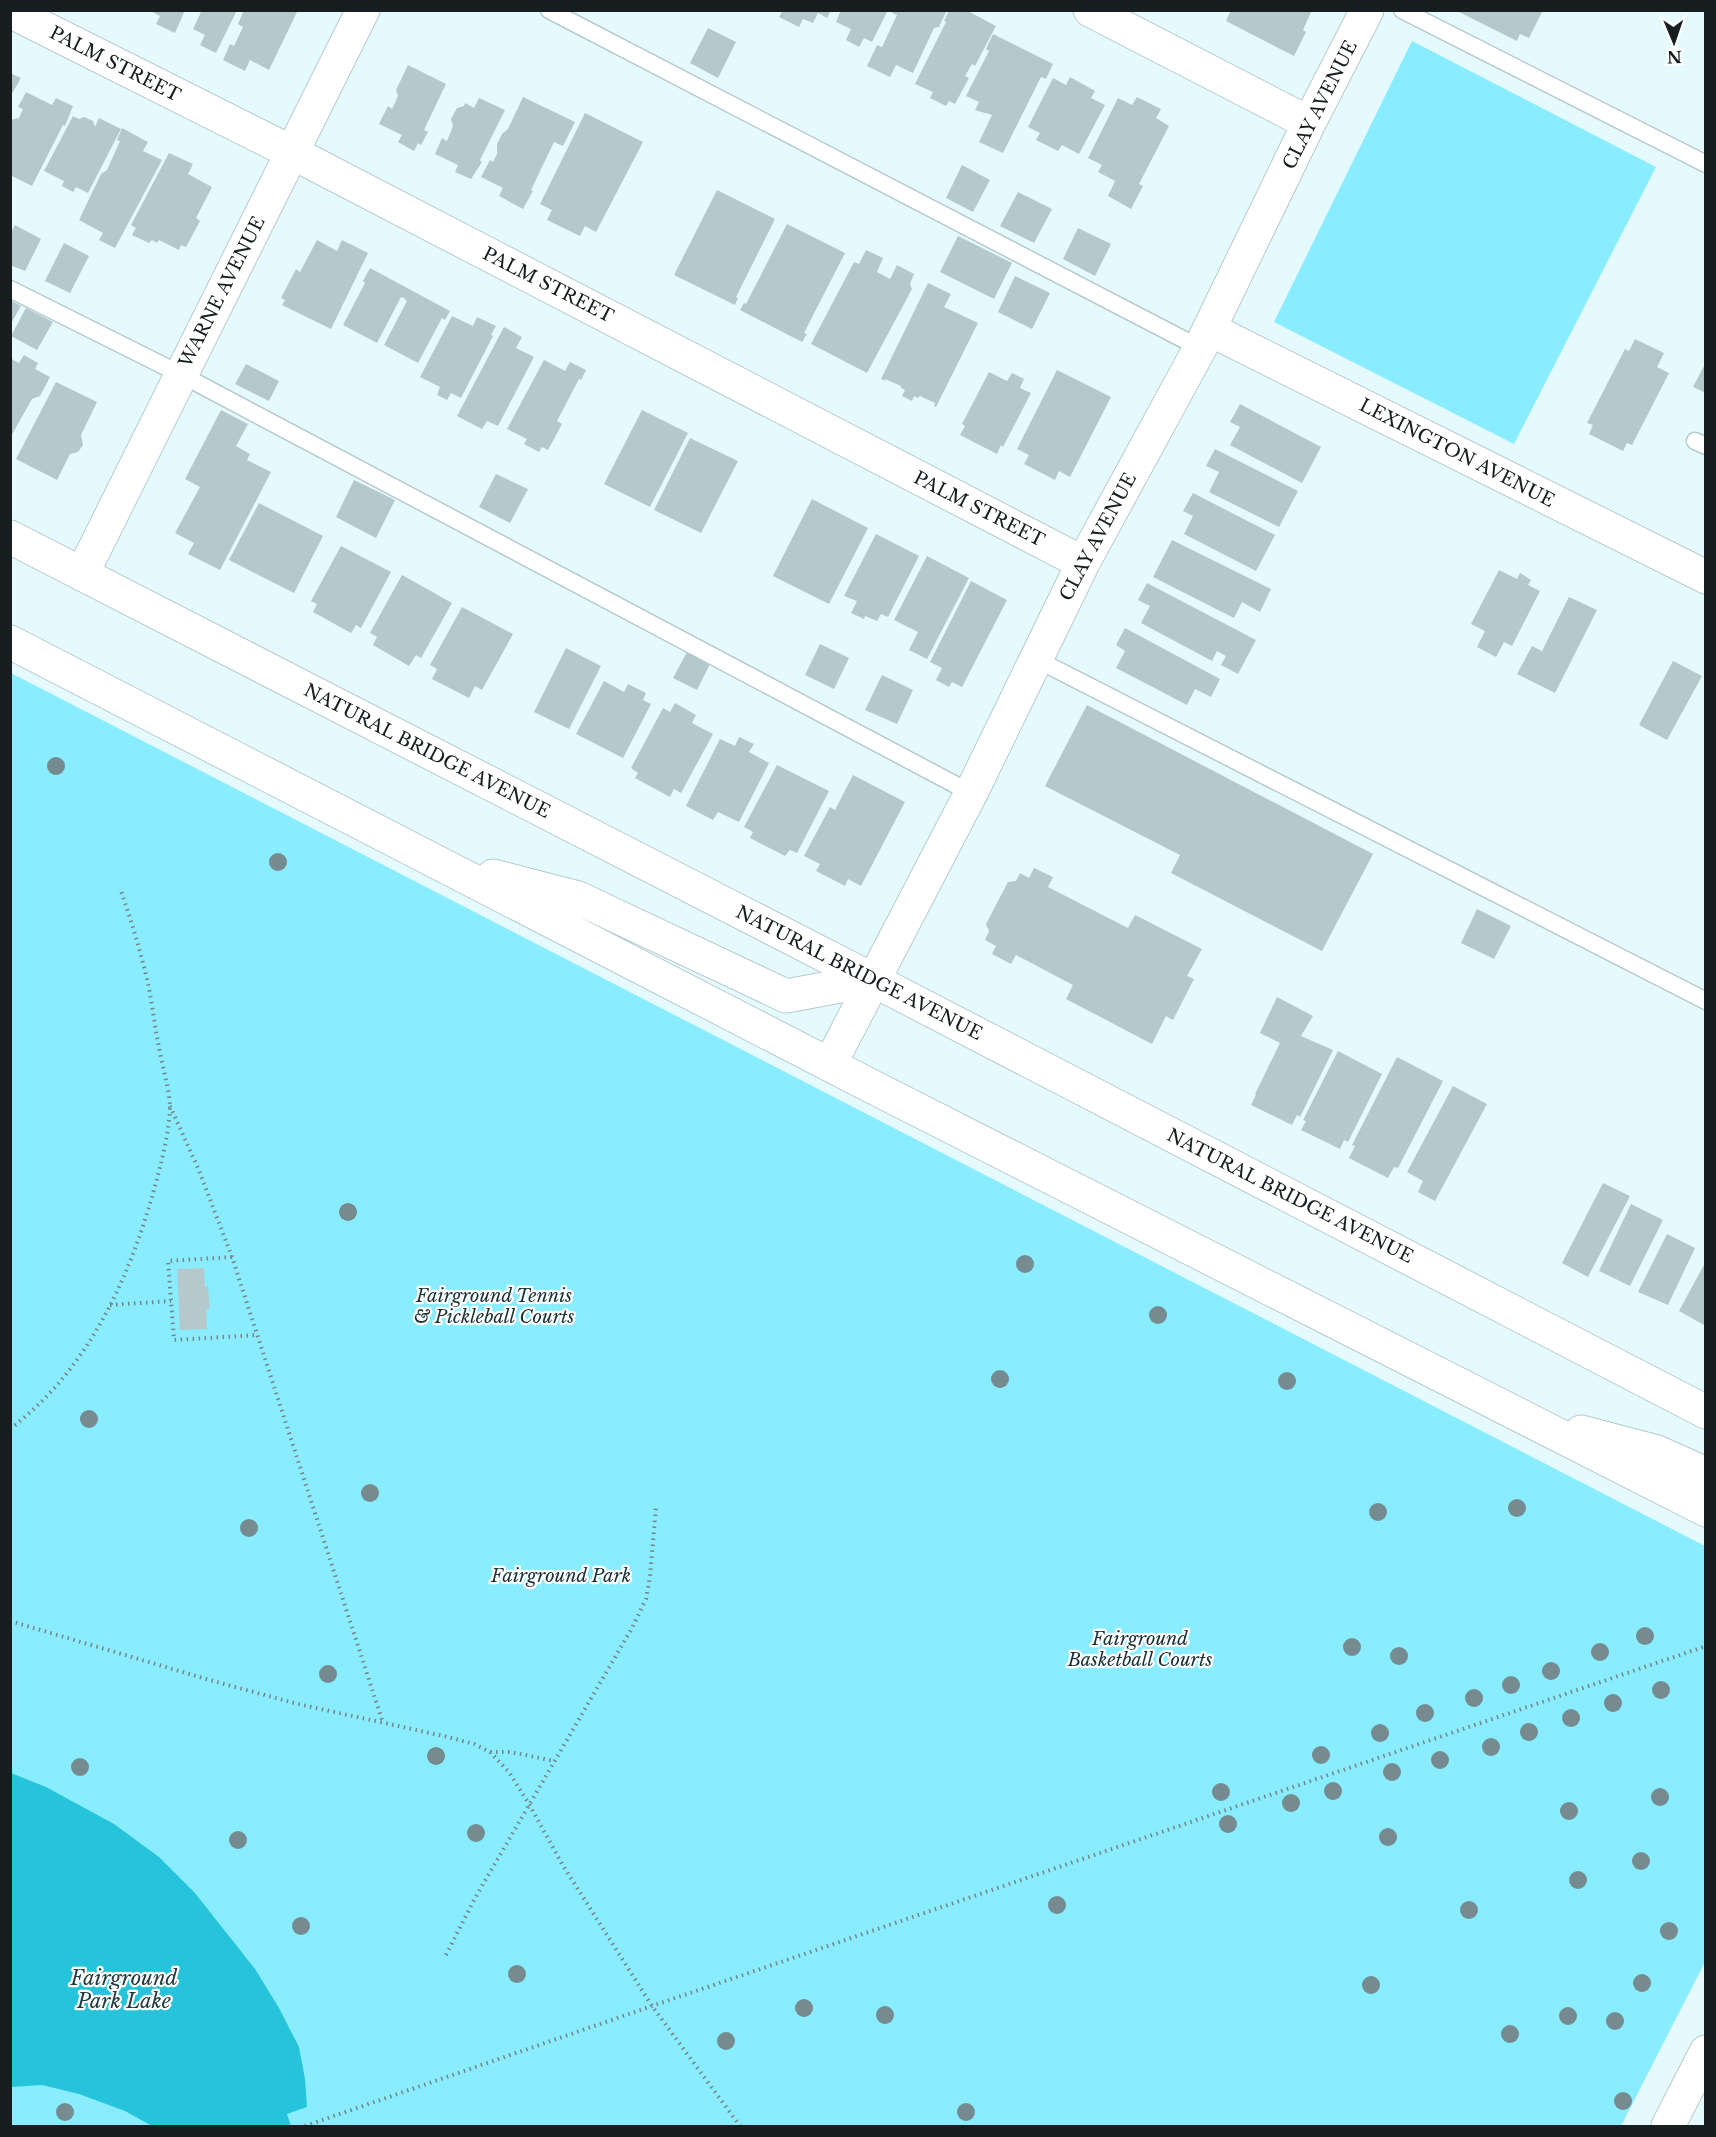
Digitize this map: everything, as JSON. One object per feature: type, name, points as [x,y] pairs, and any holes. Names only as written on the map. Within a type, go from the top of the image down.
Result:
[{"type":"main road","name":"WARNE AVENUE","points":[[82,574],[363,10]]},
{"type":"main road","points":[[1090,10],[1309,123]]},
{"type":"main road","name":"CLAY AVENUE","points":[[830,1064],[971,793],[1083,563],[1204,339],[1309,123],[1367,10]]},
{"type":"main road","name":"PALM STREET","points":[[10,11],[293,153],[1083,563]]},
{"type":"main road","name":"LEXINGTON AVENUE","points":[[1204,339],[1706,577]]},
{"type":"main road","name":"NATURAL BRIDGE AVENUE","points":[[10,537],[873,980],[1706,1412]]},
{"type":"main road","points":[[10,642],[830,1064],[1706,1510]]},
{"type":"main road","points":[[436,861],[578,898],[786,996],[873,980]]},
{"type":"main road","points":[[1518,1416],[1657,1452],[1706,1474]]},
{"type":"main road","points":[[1668,2127],[1706,2052]]},
{"type":"lane","points":[[549,10],[1204,339]]},
{"type":"lane","points":[[1402,10],[1706,164]]},
{"type":"lane","points":[[10,289],[180,374],[971,793]]},
{"type":"lane","points":[[1036,659],[1706,1001]]},
{"type":"path","points":[[120,888],[134,928],[147,978],[170,1106],[198,1167],[232,1257],[383,1723]]},
{"type":"path","points":[[10,1429],[34,1411],[69,1373],[92,1340],[110,1305],[146,1220],[162,1160],[170,1106]]},
{"type":"path","points":[[232,1257],[168,1261],[174,1340],[257,1335]]},
{"type":"path","points":[[110,1305],[171,1301]]},
{"type":"path","points":[[446,1955],[475,1898],[632,1628],[646,1599],[654,1549],[656,1507]]},
{"type":"path","points":[[10,1621],[213,1681],[448,1737],[474,1744],[490,1752],[508,1772],[529,1804],[562,1864],[652,2006],[740,2127]]},
{"type":"path","points":[[305,2127],[1706,1646]]},
{"type":"path","points":[[490,1752],[511,1752],[554,1761]]},
{"type":"green space","points":[[1412,41],[1656,167],[1514,444],[1274,322]]},
{"type":"green space","name":"Fairground Park","points":[[11,673],[1705,1546],[1705,1962],[1621,2126],[11,2126]]},
{"type":"water","name":"Fairground Park Lake","points":[[11,1773],[46,1787],[114,1824],[159,1857],[195,1893],[255,1969],[299,2047],[307,2107],[287,2114],[291,2126],[152,2126],[125,2111],[79,2094],[42,2085],[11,2087]]},
{"type":"building","points":[[149,10],[185,10],[175,33],[156,24],[160,16]]},
{"type":"building","points":[[202,10],[237,10],[216,53],[200,45],[205,35],[193,29]]},
{"type":"building","points":[[244,10],[298,10],[269,70],[250,60],[245,71],[223,60],[230,44],[234,46],[243,27],[238,24]]},
{"type":"building","points":[[783,10],[831,10],[827,18],[818,13],[813,23],[803,19],[799,27],[779,17]]},
{"type":"building","points":[[841,10],[888,10],[872,42],[864,38],[859,47],[846,40],[851,29],[836,22]]},
{"type":"building","points":[[893,10],[947,10],[939,27],[934,28],[913,73],[896,65],[890,77],[867,66],[877,45],[882,47],[897,15],[892,13]]},
{"type":"building","points":[[949,10],[966,10],[996,26],[975,66],[972,64],[965,76],[969,78],[955,104],[949,101],[946,106],[930,98],[933,92],[915,84],[946,22],[944,21]]},
{"type":"building","points":[[1231,10],[1312,10],[1303,30],[1306,32],[1294,56],[1226,21]]},
{"type":"building","points":[[1455,10],[1543,10],[1529,38],[1520,34],[1517,41]]},
{"type":"building","points":[[708,28],[736,42],[718,78],[690,63]]},
{"type":"building","points":[[993,34],[1053,64],[1046,79],[1041,77],[1003,153],[979,142],[992,115],[975,110],[979,102],[966,96],[989,51],[986,49]]},
{"type":"building","points":[[408,65],[446,84],[424,130],[428,132],[421,145],[418,143],[414,151],[398,142],[402,135],[379,124],[388,106],[392,109],[398,96],[396,90]]},
{"type":"building","points":[[10,73],[21,78],[10,97]]},
{"type":"building","points":[[1070,77],[1095,91],[1091,98],[1105,105],[1079,154],[1062,145],[1058,151],[1036,140],[1040,133],[1028,127],[1053,78],[1066,85]]},
{"type":"building","points":[[26,92],[52,105],[56,98],[73,106],[65,126],[63,125],[32,186],[10,175],[10,120],[19,118],[23,109],[18,107]]},
{"type":"building","points":[[523,97],[575,122],[563,146],[554,142],[523,209],[499,196],[503,188],[481,177],[490,160],[493,162],[497,154],[497,144],[502,134],[508,129]]},
{"type":"building","points":[[1137,97],[1161,109],[1156,118],[1169,126],[1139,184],[1143,186],[1131,209],[1108,196],[1115,181],[1098,172],[1102,165],[1088,158],[1118,98],[1132,105]]},
{"type":"building","points":[[479,98],[505,110],[480,160],[482,162],[471,179],[455,172],[458,165],[435,154],[442,138],[447,141],[453,126],[451,119],[457,108],[464,106],[465,103],[474,108]]},
{"type":"building","points":[[585,113],[643,142],[596,232],[585,226],[580,236],[547,220],[552,210],[540,204]]},
{"type":"building","points":[[73,116],[93,121],[95,127],[99,118],[121,129],[88,193],[76,187],[73,192],[62,186],[64,181],[44,171]]},
{"type":"building","points":[[122,128],[148,142],[143,151],[162,160],[115,248],[99,240],[103,233],[79,220],[101,174],[107,170],[120,141],[117,140]]},
{"type":"building","points":[[169,153],[193,164],[188,174],[212,187],[196,218],[200,221],[186,247],[181,245],[179,250],[159,240],[157,243],[152,240],[149,243],[132,235],[136,228],[131,225]]},
{"type":"building","points":[[962,165],[990,180],[973,212],[946,198]]},
{"type":"building","points":[[717,190],[775,219],[736,297],[738,298],[735,305],[674,275]]},
{"type":"building","points":[[1018,192],[1052,209],[1034,243],[1000,226]]},
{"type":"building","points":[[787,224],[845,253],[804,333],[807,334],[802,342],[740,310],[744,303],[746,304]]},
{"type":"building","points":[[15,225],[41,239],[25,271],[10,265],[10,234]]},
{"type":"building","points":[[1078,228],[1111,244],[1095,276],[1063,259]]},
{"type":"building","points":[[958,236],[1012,263],[994,299],[940,272]]},
{"type":"building","points":[[317,240],[337,251],[342,240],[368,253],[331,329],[282,305],[285,300],[281,298],[296,269],[300,272]]},
{"type":"building","points":[[64,243],[89,256],[70,293],[45,281]]},
{"type":"building","points":[[866,250],[883,258],[877,272],[890,279],[897,265],[914,274],[910,284],[912,289],[867,373],[811,344],[854,262],[859,264]]},
{"type":"building","points":[[370,268],[450,311],[445,320],[442,318],[418,363],[384,345],[407,301],[404,298],[401,297],[377,343],[343,325],[365,283],[363,281]]},
{"type":"building","points":[[1015,276],[1050,293],[1032,329],[998,312]]},
{"type":"building","points":[[928,283],[951,294],[944,307],[978,323],[936,407],[935,403],[920,396],[918,398],[914,396],[912,401],[902,396],[905,390],[901,386],[881,379]]},
{"type":"building","points":[[10,300],[21,306],[10,325]]},
{"type":"building","points":[[26,308],[53,322],[37,350],[11,336]]},
{"type":"building","points":[[452,316],[473,326],[477,317],[496,326],[461,398],[451,393],[447,400],[437,395],[440,387],[420,377]]},
{"type":"building","points":[[504,327],[522,337],[516,348],[534,357],[498,426],[487,421],[482,429],[457,416]]},
{"type":"building","points":[[1635,339],[1664,353],[1657,367],[1669,373],[1632,445],[1627,443],[1623,451],[1589,434],[1593,425],[1587,423],[1625,349],[1629,351]]},
{"type":"building","points":[[24,355],[38,363],[35,369],[50,377],[40,396],[32,399],[10,438],[10,358],[19,363]]},
{"type":"building","points":[[544,360],[565,371],[570,362],[586,370],[557,421],[562,424],[548,450],[542,447],[539,452],[524,444],[527,439],[507,429]]},
{"type":"building","points":[[1706,362],[1706,393],[1693,387]]},
{"type":"building","points":[[246,364],[279,381],[269,401],[235,384]]},
{"type":"building","points":[[1057,370],[1111,397],[1070,477],[1059,471],[1055,480],[1024,464],[1029,455],[1017,449]]},
{"type":"building","points":[[989,372],[1007,381],[1012,373],[1024,379],[1020,388],[1031,393],[1003,447],[1001,445],[997,454],[960,435],[965,426],[962,424]]},
{"type":"building","points":[[56,382],[97,402],[81,435],[83,445],[78,452],[70,454],[57,480],[16,459]]},
{"type":"building","points":[[1240,404],[1321,447],[1302,483],[1230,445],[1240,427],[1230,422]]},
{"type":"building","points":[[221,410],[248,424],[236,446],[250,454],[247,460],[271,472],[220,570],[188,554],[194,543],[175,533],[200,487],[185,479]]},
{"type":"building","points":[[642,410],[688,433],[650,507],[604,484]]},
{"type":"building","points":[[690,438],[738,461],[701,533],[654,510]]},
{"type":"building","points":[[1215,449],[1298,491],[1279,527],[1209,492],[1219,472],[1206,466]]},
{"type":"building","points":[[496,474],[528,489],[510,523],[479,507]]},
{"type":"building","points":[[354,480],[395,500],[376,538],[336,517]]},
{"type":"building","points":[[1193,493],[1275,535],[1256,571],[1184,534],[1193,516],[1183,511]]},
{"type":"building","points":[[812,499],[868,528],[829,604],[773,576]]},
{"type":"building","points":[[259,503],[323,536],[294,593],[229,560]]},
{"type":"building","points":[[876,534],[919,556],[888,617],[881,614],[877,621],[865,616],[864,619],[851,613],[857,601],[844,596]]},
{"type":"building","points":[[1172,540],[1271,589],[1260,612],[1242,602],[1234,618],[1153,577]]},
{"type":"building","points":[[341,546],[391,572],[361,628],[356,625],[351,633],[313,612],[317,604],[311,601]]},
{"type":"building","points":[[927,556],[969,578],[927,659],[909,650],[918,632],[894,620]]},
{"type":"building","points":[[1499,570],[1517,579],[1520,573],[1531,580],[1528,585],[1540,591],[1512,646],[1504,642],[1496,657],[1477,647],[1485,631],[1471,624]]},
{"type":"building","points":[[402,575],[452,603],[421,658],[416,655],[409,666],[373,645],[377,637],[370,633]]},
{"type":"building","points":[[971,581],[1007,600],[962,687],[952,682],[949,687],[936,680],[942,668],[930,662]]},
{"type":"building","points":[[1147,583],[1256,640],[1238,674],[1221,665],[1226,656],[1217,651],[1212,661],[1141,623],[1150,606],[1138,600]]},
{"type":"building","points":[[1569,597],[1597,610],[1555,693],[1517,674],[1532,646],[1542,651]]},
{"type":"building","points":[[462,607],[513,634],[482,690],[475,686],[469,698],[432,679],[437,669],[430,665]]},
{"type":"building","points":[[1125,628],[1220,679],[1211,697],[1195,689],[1187,705],[1116,668],[1125,651],[1116,645]]},
{"type":"building","points":[[820,644],[849,658],[834,689],[805,675]]},
{"type":"building","points":[[566,648],[601,666],[569,729],[534,712]]},
{"type":"building","points":[[687,652],[710,664],[697,690],[673,678]]},
{"type":"building","points":[[1673,661],[1702,676],[1667,740],[1639,725]]},
{"type":"building","points":[[882,675],[913,690],[897,724],[865,710]]},
{"type":"building","points":[[604,681],[624,692],[628,684],[646,693],[643,700],[651,704],[623,758],[576,734]]},
{"type":"building","points":[[675,703],[696,715],[692,723],[713,734],[681,793],[674,789],[670,797],[635,778],[638,773],[631,768],[663,708],[670,712]]},
{"type":"building","points":[[1087,705],[1373,854],[1322,951],[1171,873],[1180,855],[1045,786]]},
{"type":"building","points":[[739,737],[754,744],[749,752],[769,763],[739,822],[718,812],[713,820],[686,806],[720,739],[735,746]]},
{"type":"building","points":[[777,765],[829,791],[797,853],[790,850],[785,856],[750,838],[753,832],[744,827]]},
{"type":"building","points":[[853,775],[905,802],[861,886],[848,879],[845,886],[816,871],[820,864],[804,856],[830,807],[835,810]]},
{"type":"building","points":[[1034,868],[1053,877],[1048,887],[1128,928],[1135,915],[1202,949],[1187,976],[1194,979],[1173,1020],[1166,1016],[1152,1044],[1066,999],[1073,985],[1016,955],[1011,964],[992,954],[996,946],[985,940],[989,931],[986,924],[1008,882],[1016,881],[1020,873],[1029,878]]},
{"type":"building","points":[[1477,909],[1511,926],[1494,959],[1461,943]]},
{"type":"building","points":[[1277,997],[1313,1016],[1301,1036],[1333,1050],[1300,1117],[1297,1115],[1292,1125],[1251,1105],[1280,1043],[1260,1033]]},
{"type":"building","points":[[1338,1051],[1382,1074],[1348,1142],[1344,1140],[1340,1149],[1301,1130],[1306,1121],[1303,1120]]},
{"type":"building","points":[[1397,1057],[1443,1081],[1398,1168],[1394,1167],[1388,1178],[1349,1158],[1355,1146],[1352,1145]]},
{"type":"building","points":[[1453,1086],[1487,1104],[1435,1201],[1418,1192],[1423,1181],[1407,1172]]},
{"type":"building","points":[[1603,1183],[1630,1196],[1588,1277],[1562,1263]]},
{"type":"building","points":[[1631,1204],[1663,1220],[1630,1286],[1599,1271]]},
{"type":"building","points":[[1667,1234],[1695,1248],[1668,1305],[1638,1292]]},
{"type":"building","points":[[1706,1261],[1706,1323],[1704,1325],[1679,1311]]},
{"type":"building","points":[[204,1268],[210,1309],[206,1309],[207,1329],[180,1330],[177,1269]]},
{"type":"park label","name":"Fairground Tennis & Pickleball Courts","points":[[494,1306]]},
{"type":"park label","name":"Fairground Basketball Courts","points":[[1140,1649]]}]
